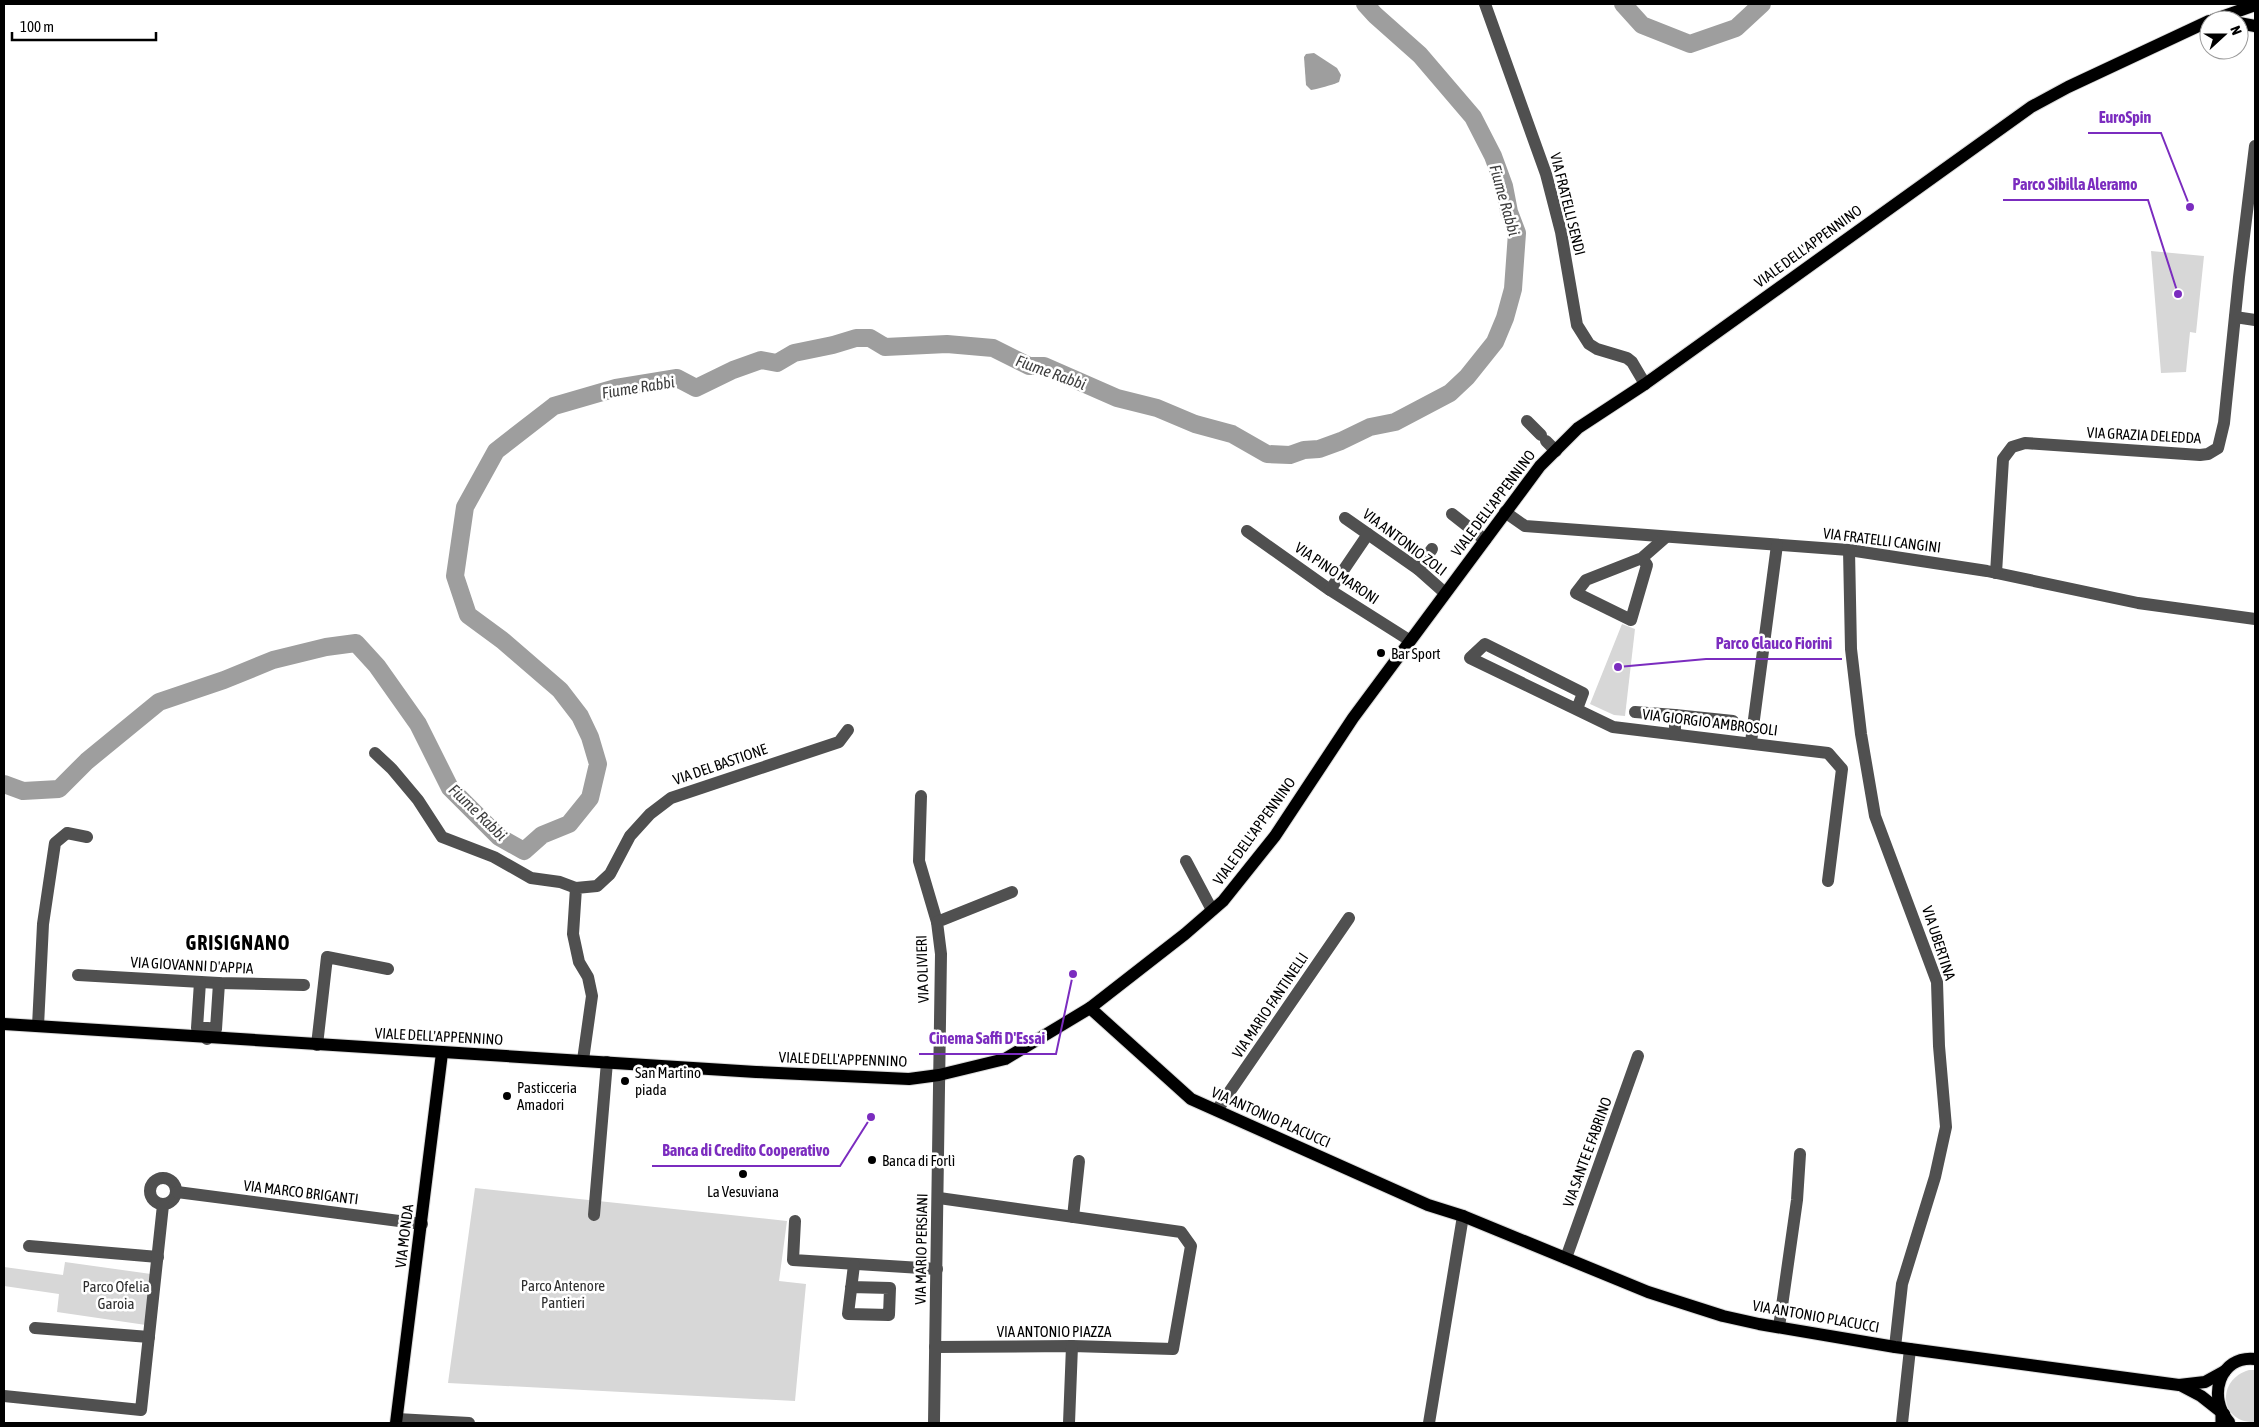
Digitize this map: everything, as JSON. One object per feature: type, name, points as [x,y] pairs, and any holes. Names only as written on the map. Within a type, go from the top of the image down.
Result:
[{"type":"main road","points":[[2241,10],[2255,5]]},
{"type":"main road","name":"VIALE DELL'APPENNINO","points":[[4,1024],[207,1033],[317,1045],[900,1079],[938,1075],[1005,1059],[1090,1008],[1185,934],[1223,901],[1275,836],[1353,718],[1409,640],[1540,466],[1548,442],[1578,428],[1645,384],[2031,107],[2068,87],[2199,26]]},
{"type":"main road","name":"VIA ANTONIO PLACUCCI","points":[[1090,1008],[1191,1099],[1428,1205],[1463,1216],[1668,1299],[1723,1316],[1895,1347],[2179,1385],[2205,1382],[2240,1360],[2255,1359]]},
{"type":"main road","name":"VIA MONDA","points":[[396,1421],[442,1053]]},
{"type":"main road","name":"VIA ANTONIO PLACUCCI","points":[[2224,1418],[2216,1395],[2225,1371]]},
{"type":"main road","name":"VIA ANTONIO PLACUCCI","points":[[2179,1385],[2195,1392],[2224,1418]]},
{"type":"street","name":"VIA FRATELLI SENDI","points":[[1485,4],[1546,174],[1561,232],[1577,325],[1589,344],[1597,349],[1627,358],[1632,362],[1645,384]]},
{"type":"street","name":"VIA GRAZIA DELEDDA","points":[[1996,573],[2003,459],[2012,447],[2025,443],[2200,455],[2208,454],[2218,448],[2223,436],[2235,317],[2250,232],[2255,146]]},
{"type":"street","points":[[2235,317],[2255,320]]},
{"type":"street","points":[[1527,421],[1548,442]]},
{"type":"street","name":"VIA FRATELLI CANGINI","points":[[1505,512],[1525,526],[1849,550],[1996,573],[2138,603],[2255,619]]},
{"type":"street","points":[[1452,514],[1485,540]]},
{"type":"street","name":"VIA ANTONIO ZOLI","points":[[1345,518],[1418,569],[1445,593]]},
{"type":"street","name":"VIA PINO MARONI","points":[[1247,531],[1330,590],[1409,640]]},
{"type":"street","points":[[1330,590],[1368,534]]},
{"type":"street","points":[[1642,558],[1648,566],[1632,620],[1576,593],[1586,580],[1642,558],[1666,537]]},
{"type":"street","points":[[1751,742],[1777,545]]},
{"type":"street","points":[[1418,569],[1432,549]]},
{"type":"street","name":"VIA UBERTINA","points":[[1849,550],[1852,649],[1861,734],[1875,816],[1937,982],[1939,1046],[1946,1127],[1935,1177],[1902,1284],[1895,1347]]},
{"type":"street","name":"VIA GIORGIO AMBROSOLI","points":[[1577,709],[1583,693],[1485,644],[1470,658],[1613,727],[1751,742],[1828,753],[1842,769],[1828,880]]},
{"type":"street","points":[[1635,712],[1733,722]]},
{"type":"street","points":[[1675,715],[1675,734]]},
{"type":"street","name":"VIA DEL BASTIONE","points":[[375,753],[392,769],[418,800],[442,837],[494,857],[531,878],[560,882],[576,888],[597,886],[610,874],[630,836],[650,814],[671,798],[840,742],[848,730]]},
{"type":"street","name":"VIA OLIVIERI","points":[[921,796],[919,861],[937,922],[941,954],[938,1075]]},
{"type":"street","points":[[38,1026],[42,924],[55,844],[66,833],[87,837]]},
{"type":"street","points":[[1186,861],[1212,910]]},
{"type":"street","points":[[576,888],[572,934],[579,962],[588,977],[592,996],[583,1060]]},
{"type":"street","name":"VIA OLIVIERI","points":[[937,922],[1012,892]]},
{"type":"street","name":"VIA MARIO FANTINELLI","points":[[1218,1110],[1349,918]]},
{"type":"street","points":[[317,1045],[327,958],[388,969]]},
{"type":"street","name":"VIA GIOVANNI D'APPIA","points":[[78,975],[219,983],[304,985]]},
{"type":"street","points":[[200,982],[197,1028],[207,1033],[216,1029],[219,983]]},
{"type":"street","name":"VIA SANTE E FABRINO","points":[[1566,1258],[1638,1056]]},
{"type":"street","points":[[594,1215],[607,1062]]},
{"type":"street","name":"VIA MARIO PERSIANI","points":[[934,1423],[939,1198],[938,1075]]},
{"type":"street","points":[[1779,1327],[1796,1200],[1800,1154]]},
{"type":"street","points":[[939,1198],[1073,1217],[1079,1161]]},
{"type":"street","points":[[167,1178],[174,1184],[177,1192],[174,1200],[163,1205],[154,1202],[150,1194],[154,1182],[158,1179],[167,1178]]},
{"type":"street","name":"VIA MARCO BRIGANTI","points":[[177,1192],[422,1224]]},
{"type":"street","points":[[4,1396],[141,1410],[163,1205]]},
{"type":"street","points":[[1430,1423],[1463,1216]]},
{"type":"street","name":"VIA ANTONIO PIAZZA","points":[[935,1347],[1072,1346],[1173,1349],[1191,1246],[1186,1237],[1181,1232],[1073,1217]]},
{"type":"street","points":[[795,1221],[793,1260],[937,1269]]},
{"type":"street","points":[[29,1246],[158,1257]]},
{"type":"street","points":[[851,1287],[890,1288],[889,1315],[848,1314],[851,1287],[854,1265]]},
{"type":"street","points":[[34,1328],[149,1337]]},
{"type":"street","points":[[1069,1423],[1072,1346]]},
{"type":"street","points":[[1902,1423],[1910,1349]]},
{"type":"street","points":[[396,1421],[468,1423]]},
{"type":"green space","points":[[2151,251],[2204,256],[2196,333],[2190,332],[2186,372],[2161,373]]},
{"type":"green space","points":[[1622,624],[1635,629],[1625,716],[1614,715],[1590,704]]},
{"type":"green space","name":"Parco Antenore Pantieri","points":[[475,1188],[787,1221],[779,1281],[806,1284],[795,1401],[448,1383]]},
{"type":"green space","name":"Parco Ofelia Garoia","points":[[65,1262],[151,1274],[146,1325],[57,1312],[59,1294],[4,1286],[4,1267],[63,1275]]},
{"type":"green space","points":[[2249,1370],[2255,1370],[2255,1422],[2243,1421],[2235,1416],[2229,1409],[2226,1400],[2227,1391],[2231,1383],[2238,1375]]},
{"type":"shaded area","points":[[1314,53],[1337,68],[1341,75],[1339,82],[1311,90],[1306,85],[1304,57],[1306,54]]},
{"type":"waterway","name":"Fiume Rabbi","points":[[4,784],[23,791],[59,789],[87,761],[159,702],[224,680],[273,660],[326,647],[356,643],[377,666],[418,724],[450,788],[499,837],[524,851],[542,835],[569,824],[590,798],[598,764],[590,737],[580,716],[560,690],[502,640],[468,615],[455,576],[465,507],[496,451],[554,406],[616,388],[677,378],[696,388],[733,370],[761,360],[777,363],[794,353],[856,338],[870,338],[885,347],[947,344],[993,348],[1029,366],[1044,366],[1117,398],[1157,408],[1195,424],[1232,434],[1267,454],[1290,455],[1304,450],[1319,449],[1370,427],[1395,422],[1450,393],[1467,377],[1495,342],[1505,318],[1513,289],[1517,233],[1509,212],[1504,186],[1493,156],[1473,117],[1420,55],[1365,4]]},
{"type":"waterway","name":"Fiume Rabbi","points":[[1623,4],[1642,25],[1690,44],[1736,28],[1762,4]]},
{"type":"place","name":"EuroSpin","points":[[2190,207]]},
{"type":"place","name":"Parco Sibilla Aleramo","points":[[2178,294]]},
{"type":"place","name":"Bar Sport","points":[[1381,653]]},
{"type":"place","name":"Parco Glauco Fiorini","points":[[1618,667]]},
{"type":"place","name":"Cinema Saffi D'Essai","points":[[1073,974]]},
{"type":"place","name":"San Martino piada","points":[[625,1081]]},
{"type":"place","name":"Pasticceria Amadori","points":[[507,1096]]},
{"type":"place","name":"Banca di Credito Cooperativo","points":[[871,1117]]},
{"type":"place","name":"Banca di Forlì","points":[[872,1160]]},
{"type":"place","name":"La Vesuviana","points":[[743,1174]]},
{"type":"district","name":"GRISIGNANO","points":[[238,942]]}]
